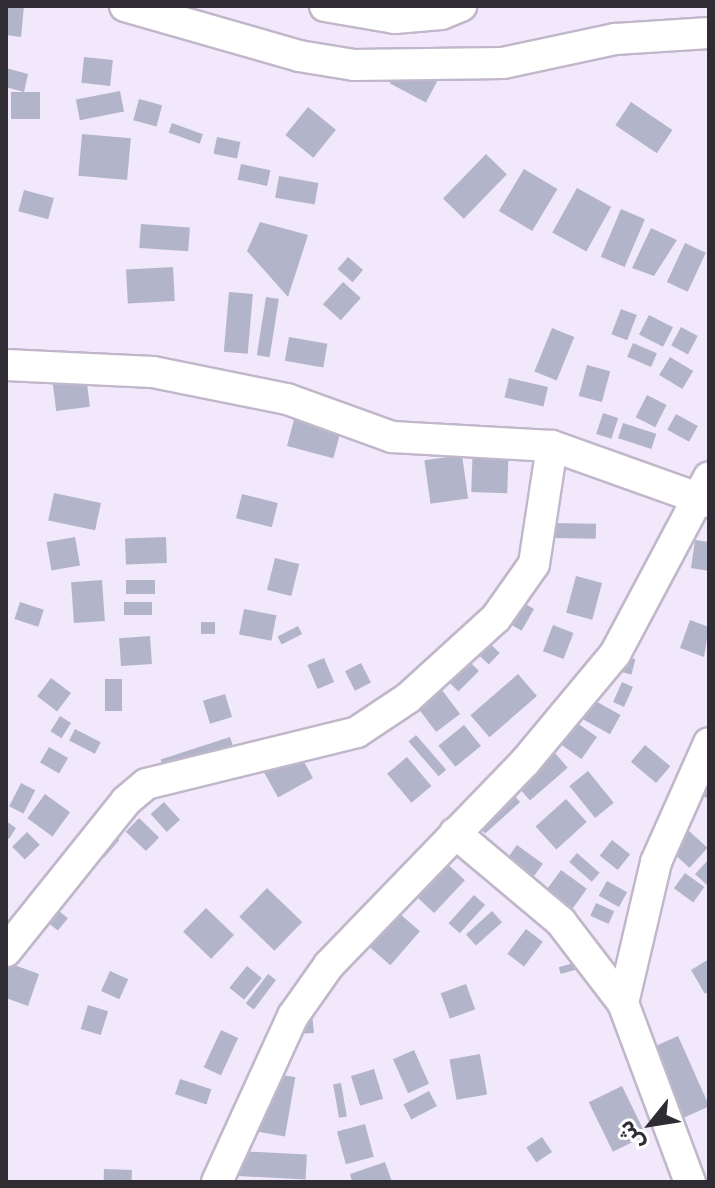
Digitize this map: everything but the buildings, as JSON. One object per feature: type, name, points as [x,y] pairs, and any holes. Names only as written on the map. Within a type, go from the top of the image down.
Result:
[{"type":"street","points":[[125,6],[299,56],[354,65],[503,63],[615,39],[709,33]]},
{"type":"street","points":[[325,6],[395,18],[441,14],[461,6]]},
{"type":"street","points":[[6,365],[153,372],[287,399],[392,437],[552,446],[705,493],[615,654],[525,762],[329,965],[293,1016],[217,1182]]},
{"type":"street","points":[[6,951],[117,812],[146,784],[357,732],[408,698],[496,618],[534,564],[552,446]]},
{"type":"street","points":[[623,1003],[656,862],[709,743]]},
{"type":"street","points":[[455,833],[561,922],[623,1003],[690,1182]]}]
